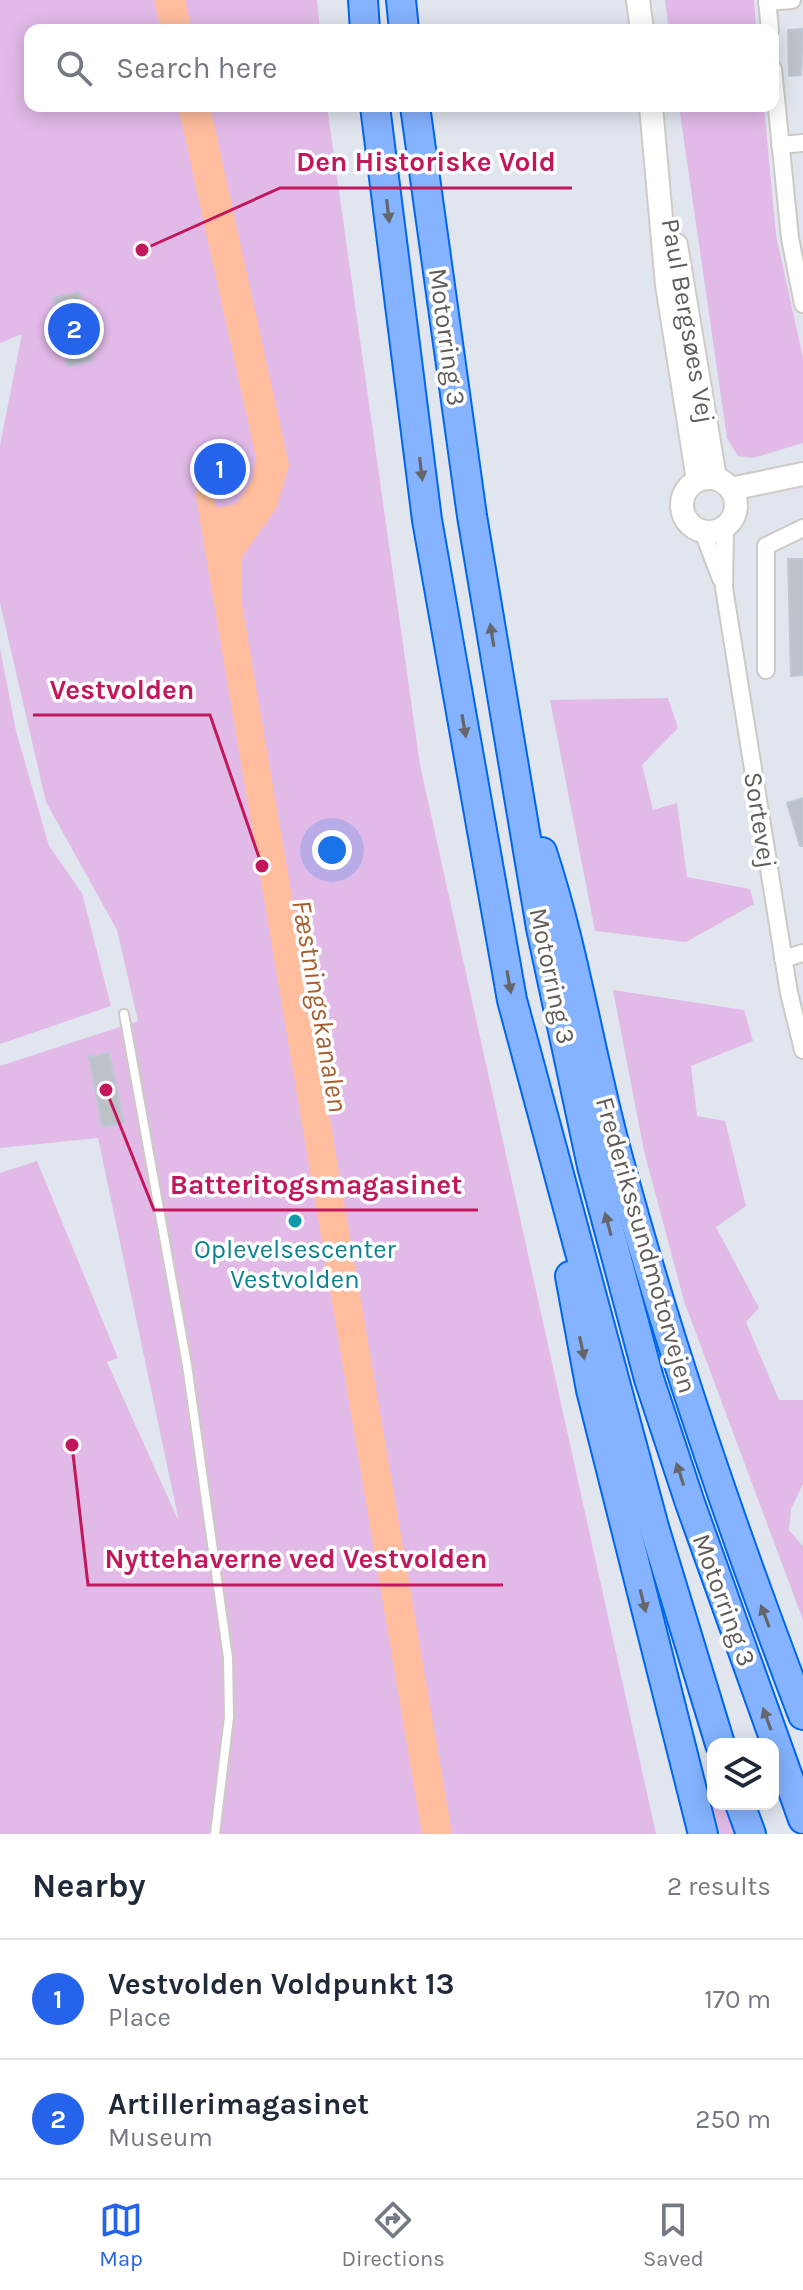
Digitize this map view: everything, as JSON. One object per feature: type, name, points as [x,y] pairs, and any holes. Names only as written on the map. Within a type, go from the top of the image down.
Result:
[{"type":"highway","points":[[363,0],[365,24]]},
{"type":"highway","points":[[401,0],[403,24]]},
{"type":"highway","name":"Motorring 3","points":[[376,112],[427,520],[512,1000],[560,1187]]},
{"type":"highway","name":"Motorring 3","points":[[416,112],[472,516],[541,928],[592,1166],[649,1379],[803,1819]]},
{"type":"highway","name":"Frederikssundmotorvejen","points":[[514,767],[564,918],[618,1158],[679,1364],[724,1508],[803,1715]]},
{"type":"highway","points":[[560,1187],[654,1527],[718,1738]]},
{"type":"highway","points":[[560,1187],[574,1307],[591,1390],[703,1834]]},
{"type":"highway","points":[[742,1810],[751,1834]]},
{"type":"street","points":[[638,0],[641,24]]},
{"type":"street","points":[[769,24],[767,1],[792,0]]},
{"type":"street","name":"Paul Bergsøes Vej","points":[[652,112],[659,165],[683,280],[718,502]]},
{"type":"street","points":[[777,112],[790,238],[803,304]]},
{"type":"street","points":[[780,145],[803,143]]},
{"type":"street","points":[[718,502],[797,476]]},
{"type":"street","name":"Sortevej","points":[[718,502],[724,588],[783,959],[803,1050]]},
{"type":"street","points":[[766,670],[766,546],[803,528]]},
{"type":"street","points":[[783,959],[803,953]]},
{"type":"lane","points":[[124,1014],[187,1365],[228,1658],[229,1717],[215,1834]]},
{"type":"shaded area","points":[[0,0],[317,0],[319,24],[24,24],[24,112],[328,112],[420,765],[656,1834],[0,1834],[0,1173],[37,1161],[118,1358],[107,1362],[179,1522],[98,1138],[0,1148],[0,1066],[138,1021],[117,930],[46,802],[0,603],[0,445],[22,334],[0,343]]},
{"type":"shaded area","points":[[154,0],[185,0],[191,24],[160,24]]},
{"type":"shaded area","points":[[665,0],[754,0],[756,24],[668,24]]},
{"type":"shaded area","points":[[179,112],[211,112],[289,465],[276,509],[242,557],[242,605],[452,1834],[422,1834],[195,491],[210,490],[217,508],[236,504],[252,481],[256,458]]},
{"type":"shaded area","points":[[680,112],[765,112],[776,235],[803,358],[803,443],[753,458],[738,456],[727,438]]},
{"type":"shaded area","points":[[0,648],[16,731],[49,846],[82,893],[111,1006],[0,1044]]},
{"type":"shaded area","points":[[668,698],[678,728],[642,765],[653,810],[677,803],[687,877],[750,889],[754,904],[686,942],[595,931],[550,700]]},
{"type":"shaded area","points":[[613,990],[744,1010],[753,1041],[691,1066],[697,1116],[725,1121],[746,1206],[716,1227],[759,1308],[746,1322],[779,1400],[803,1400],[803,1484],[791,1509],[789,1530],[803,1546],[803,1620],[684,1301],[644,1151]]},
{"type":"shaded area","points":[[714,1810],[725,1810],[734,1834],[720,1834]]},
{"type":"building","points":[[803,29],[801,75],[789,76],[788,30]]},
{"type":"building","points":[[79,292],[93,360],[68,366],[54,298]]},
{"type":"building","points":[[788,559],[803,559],[803,675],[791,676]]},
{"type":"building","points":[[803,798],[803,846],[800,846],[787,803]]},
{"type":"building","points":[[109,1053],[124,1123],[102,1127],[89,1057]]},
{"type":"place","name":"Den Historiske Vold","points":[[142,250]]},
{"type":"place","name":"Artillerimagasinet","points":[[74,329]]},
{"type":"place","name":"Vestvolden Voldpunkt 13","points":[[220,469]]},
{"type":"place","name":"Vestvolden","points":[[262,866]]},
{"type":"place","name":"Batteritogsmagasinet","points":[[106,1090]]},
{"type":"place","name":"Oplevelsescenter Vestvolden","points":[[295,1221]]},
{"type":"place","name":"Nyttehaverne ved Vestvolden","points":[[72,1445]]},
{"type":"water label","name":"Fæstningskanalen","points":[[320,1006]]}]
